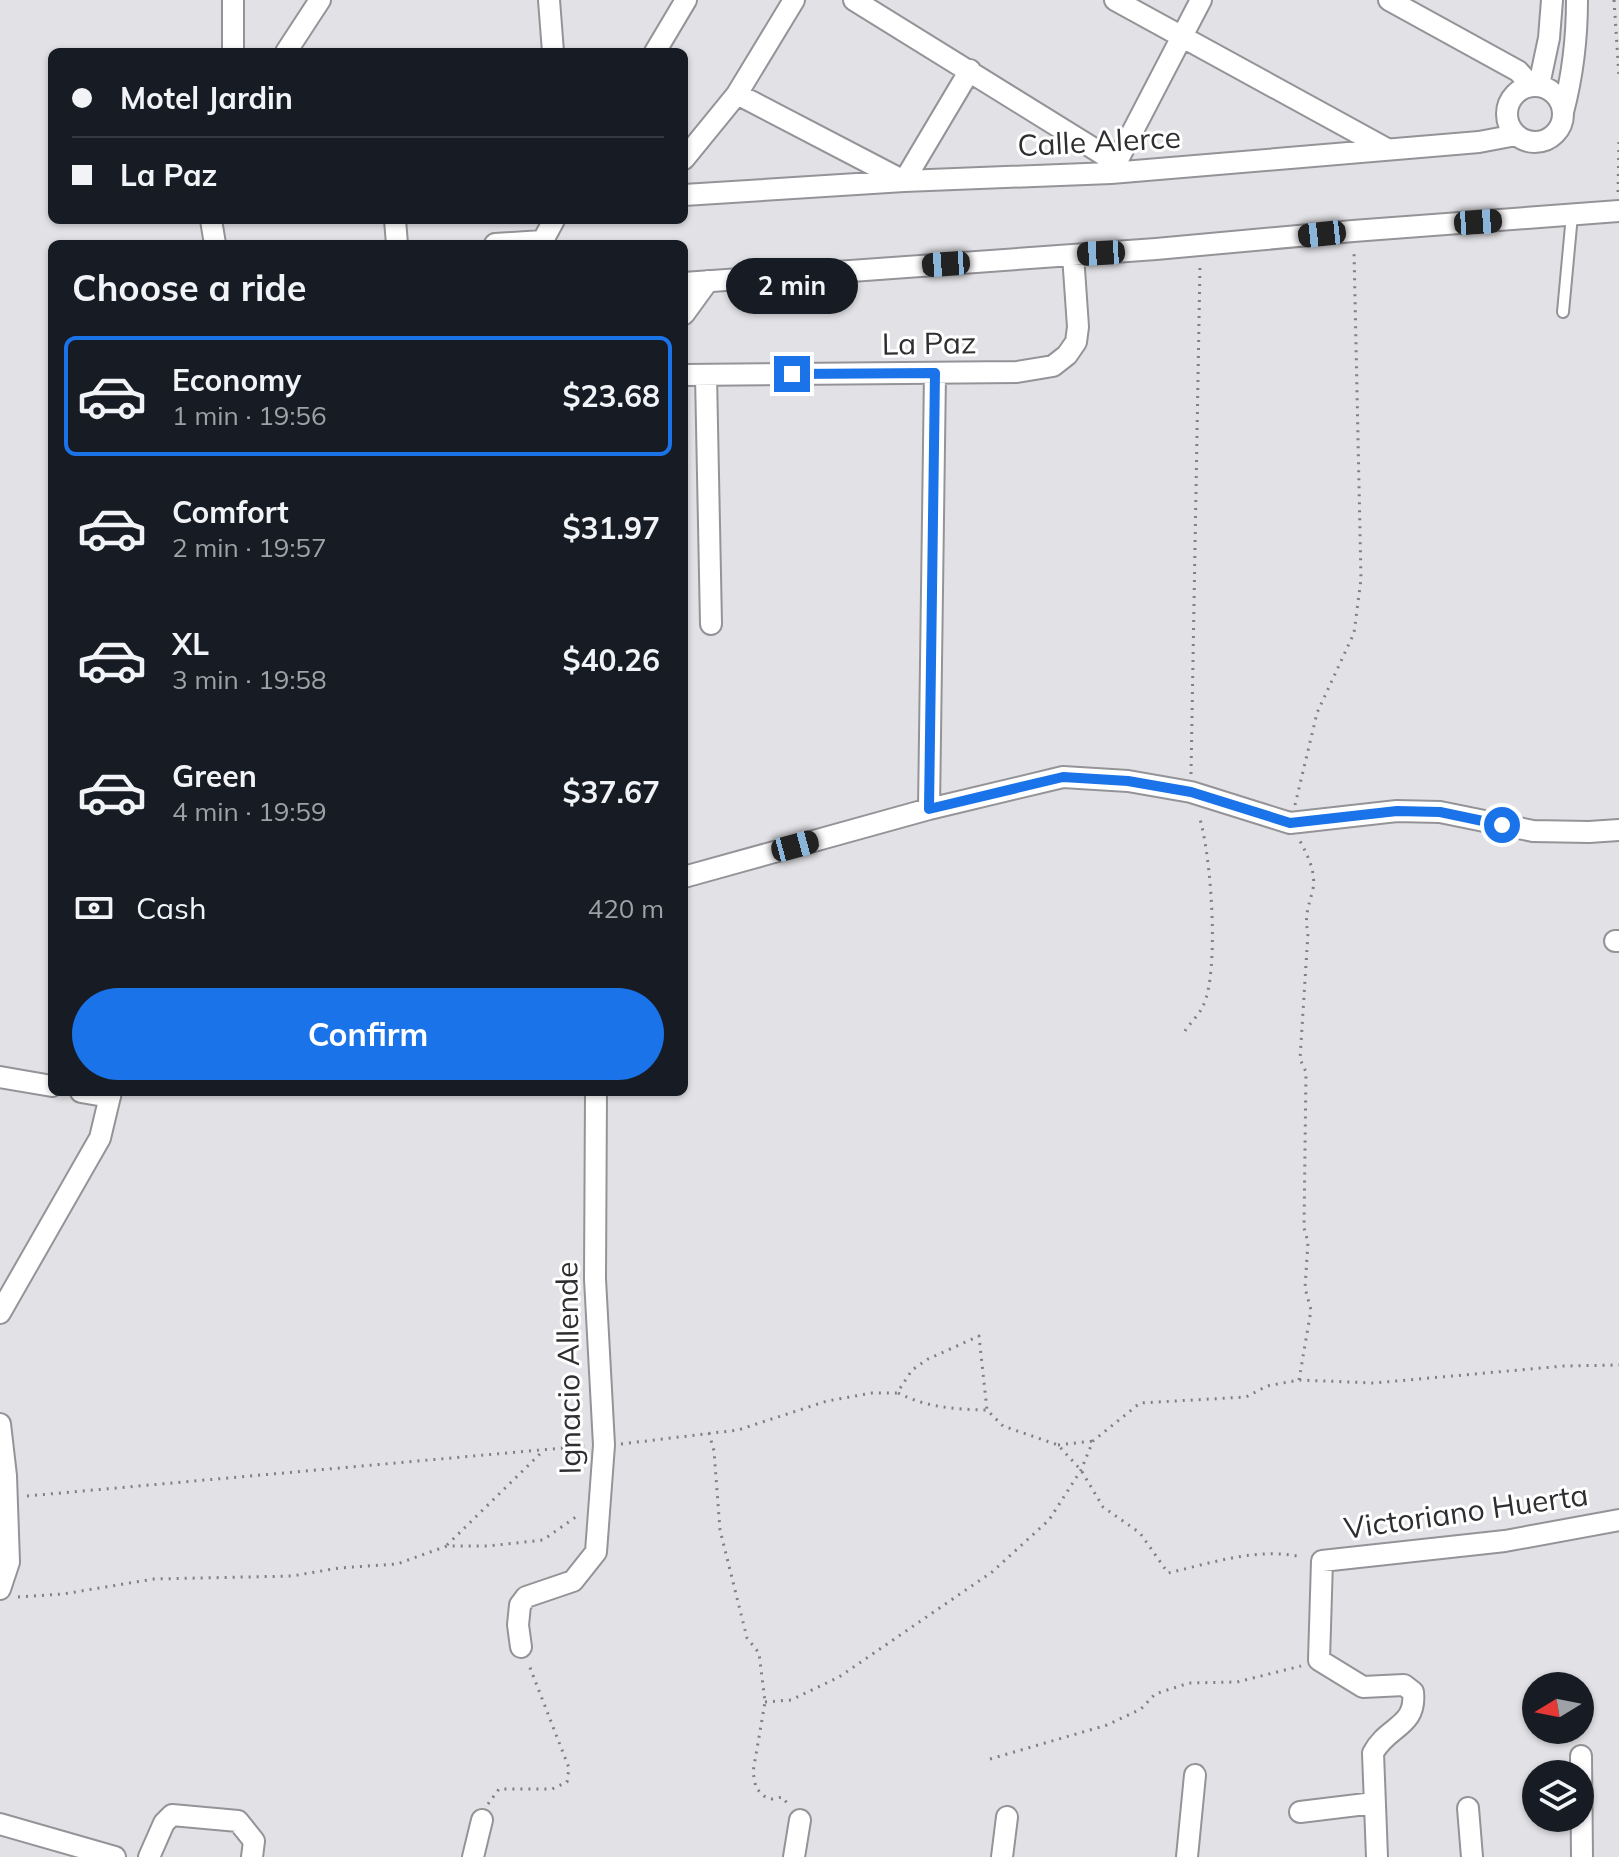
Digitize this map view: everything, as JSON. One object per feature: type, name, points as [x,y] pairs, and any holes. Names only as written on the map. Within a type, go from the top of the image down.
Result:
[{"type":"street","points":[[233,0],[233,48]]},
{"type":"street","points":[[289,48],[320,0]]},
{"type":"street","points":[[549,0],[553,48]]},
{"type":"street","points":[[657,48],[686,0]]},
{"type":"street","points":[[688,154],[737,94],[794,0]]},
{"type":"street","points":[[854,0],[970,70],[1114,168],[1201,0]]},
{"type":"street","points":[[1115,0],[1387,149]]},
{"type":"street","points":[[1389,0],[1518,71],[1536,86],[1556,94],[1563,112]]},
{"type":"street","points":[[1536,86],[1549,38],[1552,0]]},
{"type":"street","points":[[1536,86],[1522,88],[1508,105],[1507,116],[1516,135],[1537,142],[1548,139],[1562,123],[1577,38],[1577,0]]},
{"type":"street","points":[[737,94],[904,181],[970,70]]},
{"type":"street","name":"Calle Alerce","points":[[688,195],[1387,149],[1479,142],[1516,135]]},
{"type":"street","points":[[688,283],[1200,246],[1618,211]]},
{"type":"street","name":"La Paz","points":[[688,375],[935,373],[1037,370],[1053,366],[1067,355],[1076,342],[1078,327],[1073,255]]},
{"type":"street","points":[[688,308],[708,281]]},
{"type":"street","points":[[929,809],[935,373]]},
{"type":"street","points":[[706,375],[711,624]]},
{"type":"street","points":[[688,876],[929,809],[1063,777],[1128,781],[1191,792],[1290,823],[1397,811],[1440,812],[1533,831],[1619,830]]},
{"type":"street","points":[[0,1077],[48,1085]]},
{"type":"street","points":[[0,1313],[100,1138],[111,1096]]},
{"type":"street","name":"Ignacio Allende","points":[[521,1647],[520,1605],[526,1597],[573,1581],[596,1552],[604,1445],[595,1279],[596,1096]]},
{"type":"street","points":[[0,1424],[9,1562],[1,1587]]},
{"type":"street","name":"Victoriano Huerta","points":[[1322,1561],[1505,1541],[1619,1520]]},
{"type":"street","points":[[1322,1561],[1319,1660],[1363,1687],[1404,1685],[1413,1692],[1415,1707],[1408,1719],[1379,1741],[1373,1753],[1377,1857]]},
{"type":"street","points":[[1581,1756],[1582,1857]]},
{"type":"street","points":[[1187,1857],[1195,1775]]},
{"type":"street","points":[[1300,1812],[1374,1803]]},
{"type":"street","points":[[1468,1808],[1472,1857]]},
{"type":"street","points":[[149,1857],[164,1823],[172,1815],[238,1821],[254,1841],[252,1857]]},
{"type":"street","points":[[1002,1857],[1007,1817]]},
{"type":"street","points":[[473,1857],[482,1820]]},
{"type":"street","points":[[794,1857],[800,1820]]},
{"type":"street","points":[[0,1824],[115,1857]]},
{"type":"lane","points":[[1563,312],[1572,215]]},
{"type":"path","points":[[1614,0],[1619,77]]},
{"type":"path","points":[[1618,211],[1619,142]]},
{"type":"path","points":[[1185,1031],[1204,1006],[1212,964],[1210,890],[1201,822],[1191,792],[1200,246]]},
{"type":"path","points":[[897,1393],[912,1370],[928,1359],[979,1336],[987,1410],[1003,1426],[1058,1445],[1093,1441]]},
{"type":"path","points":[[765,1702],[791,1700],[839,1677],[992,1572],[1049,1520],[1081,1470],[1093,1441],[1140,1403],[1246,1397],[1267,1386],[1299,1380],[1374,1383],[1564,1366],[1619,1365]]},
{"type":"path","points":[[7,1498],[604,1445],[738,1430],[827,1401],[872,1393],[897,1393],[921,1404],[948,1409],[987,1410]]},
{"type":"path","points":[[709,1433],[714,1451],[720,1530],[747,1638],[759,1653],[765,1702],[753,1772],[756,1788],[772,1799],[782,1797],[800,1820]]},
{"type":"path","points":[[1058,1445],[1081,1470],[1103,1507],[1140,1533],[1168,1573],[1232,1558],[1281,1552],[1322,1561]]},
{"type":"path","points":[[447,1546],[544,1450]]},
{"type":"path","points":[[1,1587],[17,1597],[63,1594],[154,1579],[292,1576],[339,1568],[397,1564],[447,1546],[488,1546],[543,1540],[576,1519],[601,1486]]},
{"type":"path","points":[[482,1820],[489,1802],[499,1789],[552,1789],[567,1782],[569,1768],[561,1742],[521,1647]]},
{"type":"path","points":[[990,1759],[1107,1725],[1141,1709],[1155,1694],[1189,1683],[1237,1682],[1319,1660]]},
{"type":"route","points":[[792,374],[935,373],[929,809],[1063,777],[1128,781],[1191,792],[1290,823],[1397,811],[1440,812],[1502,825]]}]
